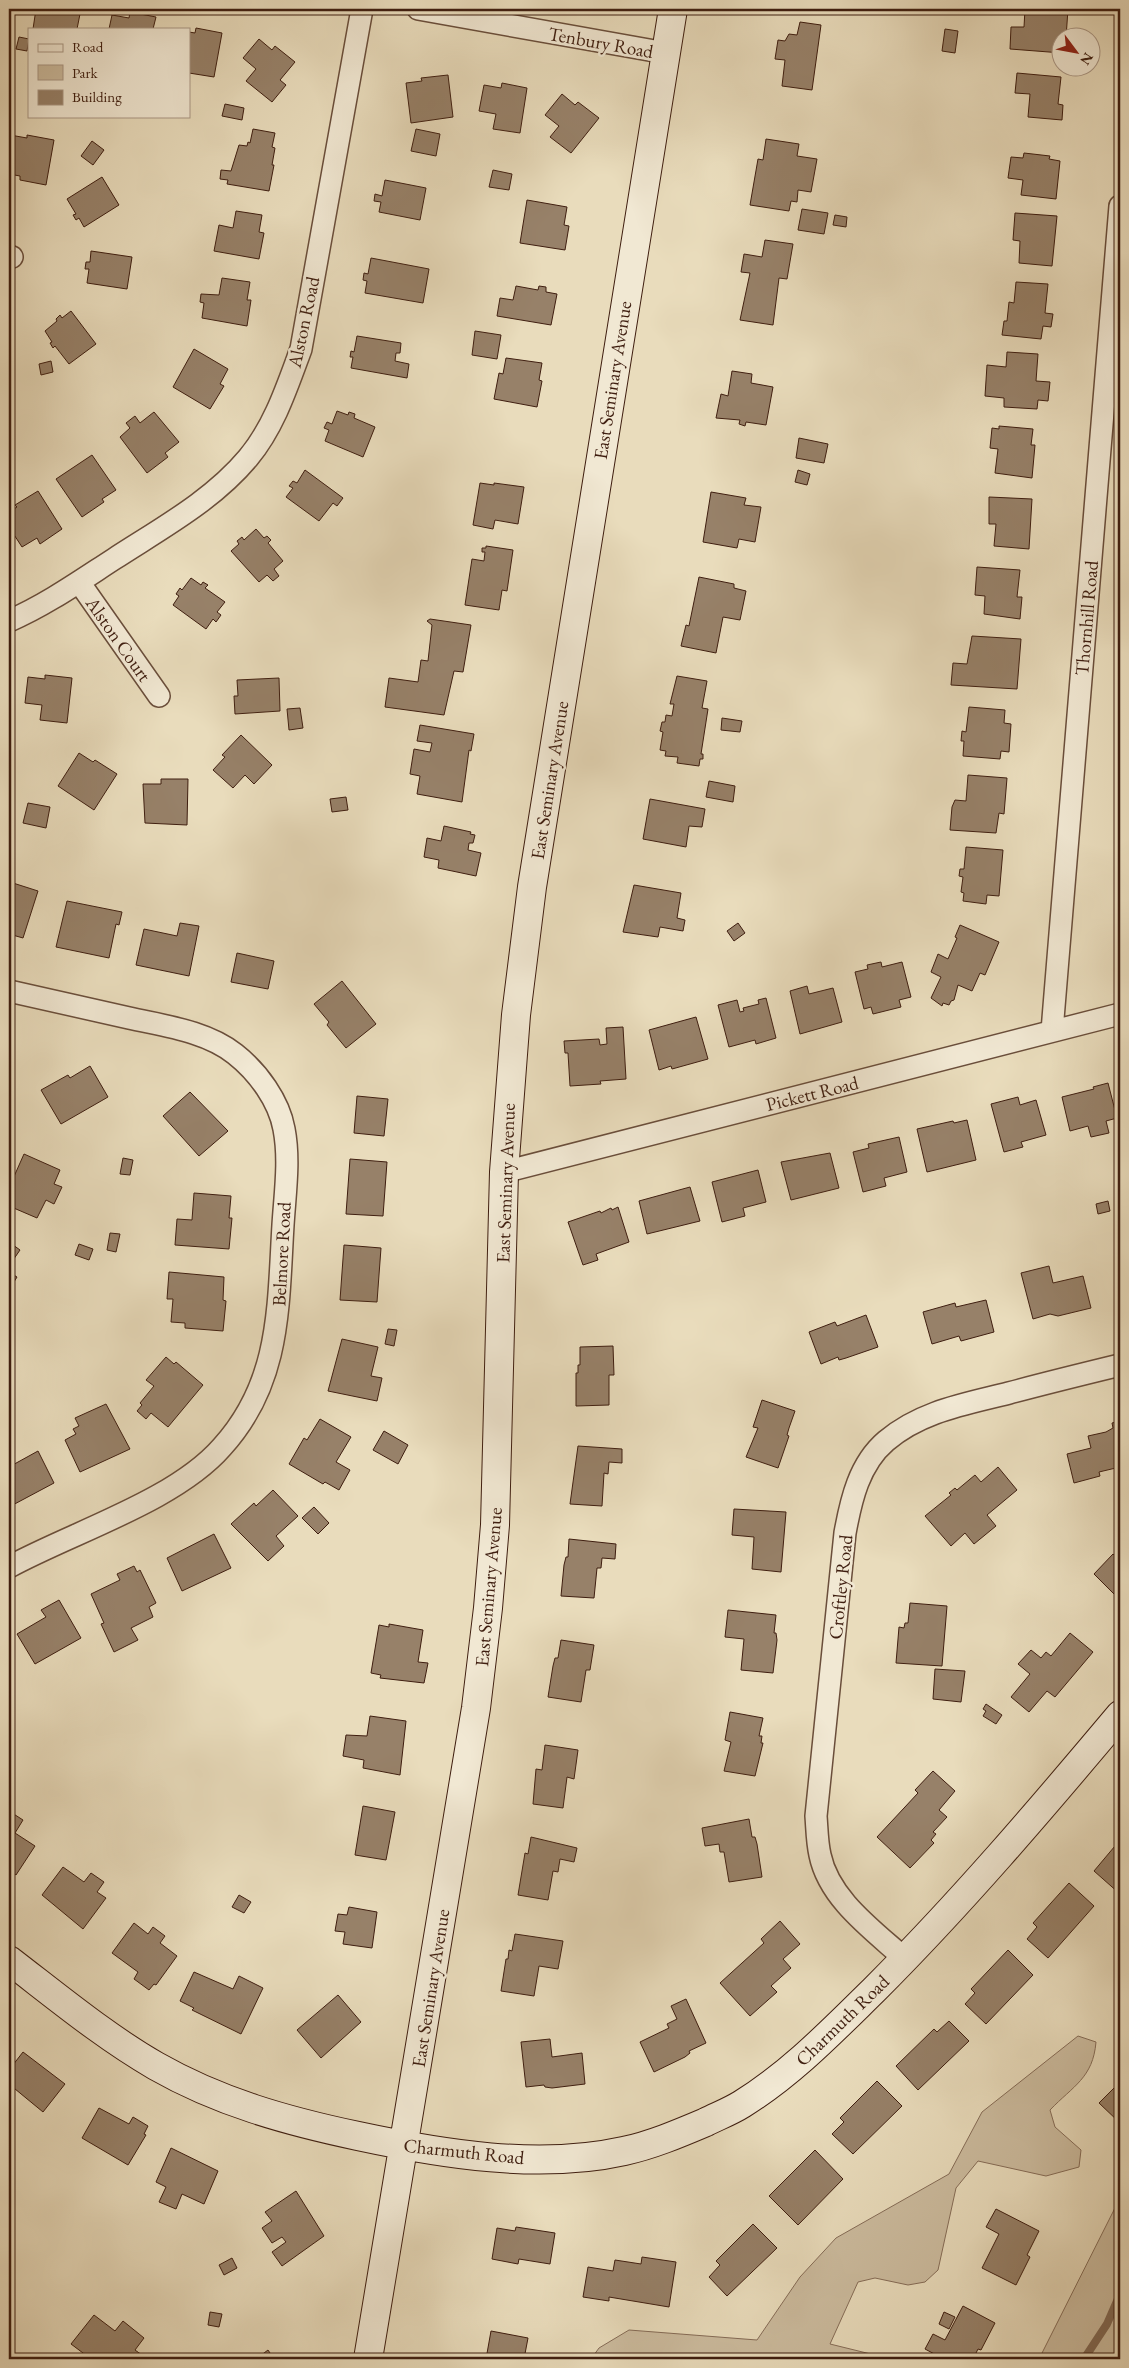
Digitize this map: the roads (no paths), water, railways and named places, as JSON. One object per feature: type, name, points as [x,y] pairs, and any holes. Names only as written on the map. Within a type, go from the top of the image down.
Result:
[{"type":"street","name":"Alston Road","points":[[9,621],[79,582],[174,521],[212,493],[248,458],[272,423],[301,349],[362,9]]},
{"type":"street","name":"Tenbury Road","points":[[418,9],[666,53]]},
{"type":"street","name":"East Seminary Avenue","points":[[368,2359],[476,1708],[488,1608],[498,1456],[504,1172],[514,1035],[532,887],[673,9]]},
{"type":"street","name":"Thornhill Road","points":[[1052,1031],[1120,206]]},
{"type":"street","name":"Alston Court","points":[[79,582],[159,696]]},
{"type":"street","name":"Belmore Road","points":[[9,990],[180,1030],[214,1040],[236,1054],[256,1075],[273,1099],[284,1128],[287,1157],[276,1329],[268,1366],[258,1394],[242,1423],[221,1449],[192,1474],[152,1498],[9,1567]]},
{"type":"street","name":"Pickett Road","points":[[504,1172],[1120,1014]]},
{"type":"street","name":"Croftley Road","points":[[905,1959],[850,1909],[832,1884],[820,1856],[816,1816],[845,1533],[853,1494],[868,1463],[885,1442],[912,1422],[946,1409],[1120,1365]]},
{"type":"street","name":"Charmuth Road","points":[[9,1960],[90,2022],[156,2066],[224,2099],[293,2123],[404,2146],[490,2158],[559,2159],[624,2151],[684,2132],[740,2106],[787,2071],[831,2032],[905,1959],[994,1863],[1120,1715]]},
{"type":"waterway","points":[[1084,2359],[1107,2324],[1120,2294]]}]
